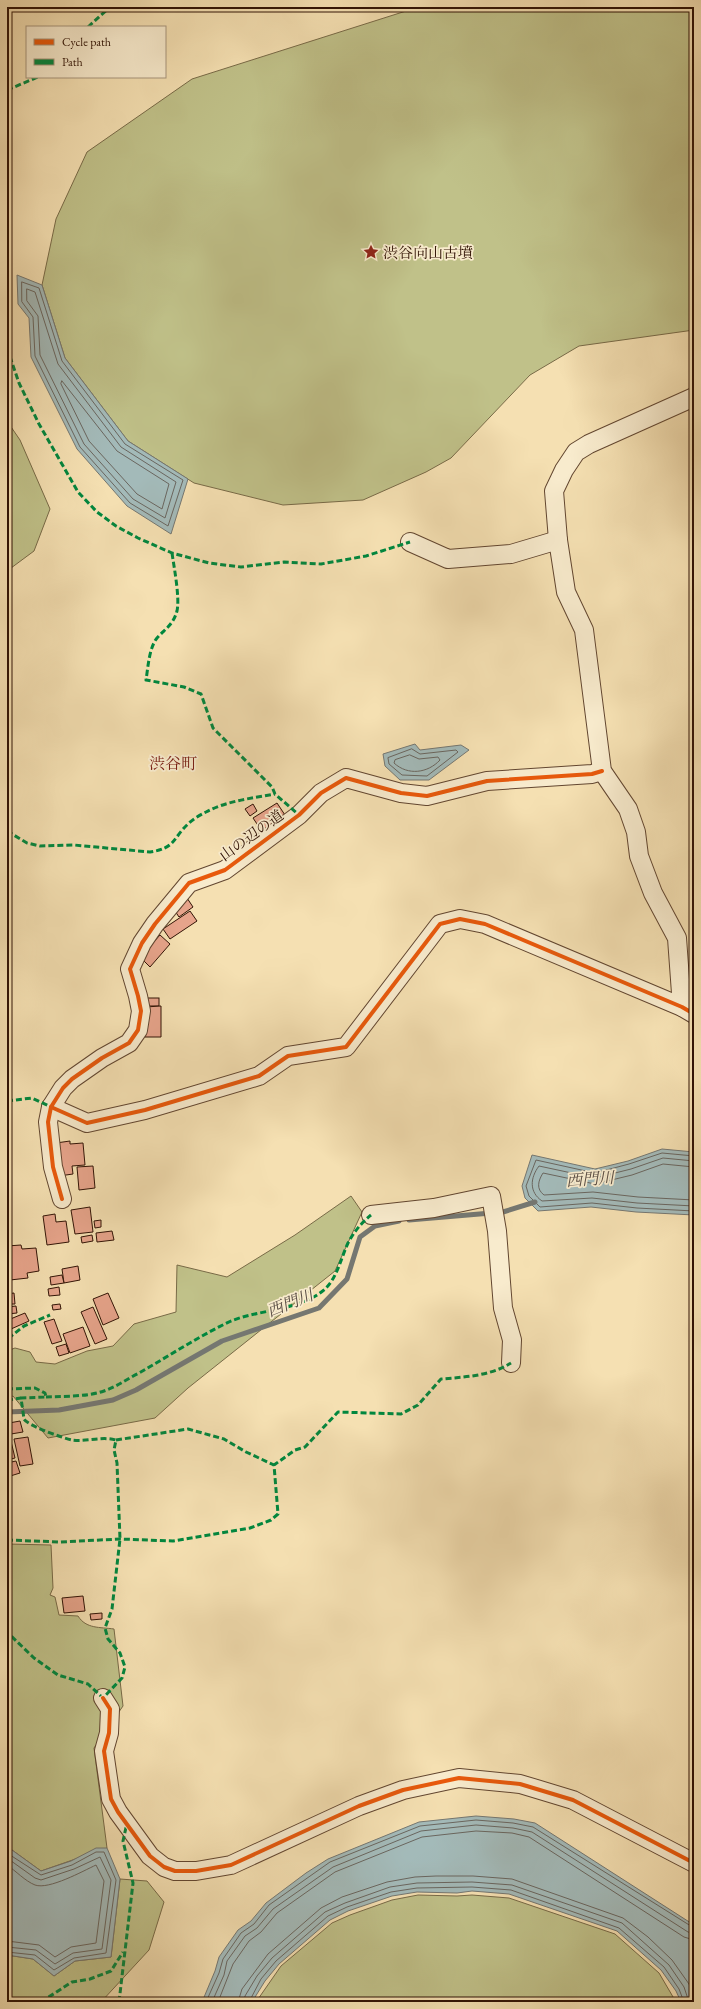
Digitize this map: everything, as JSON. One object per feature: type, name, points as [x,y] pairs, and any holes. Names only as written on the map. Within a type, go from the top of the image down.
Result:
[{"type":"street","points":[[688,1010],[677,938],[653,893],[639,856],[636,832],[628,809],[602,771],[584,630],[566,592],[558,540],[554,491],[564,470],[576,452],[589,444],[694,397]]},
{"type":"street","points":[[410,542],[448,559],[511,554],[558,540]]},
{"type":"street","name":"山の辺の道","points":[[50,1107],[63,1088],[72,1079],[102,1058],[129,1043],[138,1030],[141,1011],[130,969],[142,943],[155,924],[190,883],[225,870],[299,815],[321,793],[346,778],[401,793],[427,796],[487,781],[592,774],[602,771]]},
{"type":"street","points":[[62,1199],[53,1167],[48,1122],[50,1107],[87,1123],[145,1110],[259,1076],[288,1056],[346,1047],[440,924],[460,919],[485,924],[688,1010]]},
{"type":"street","points":[[371,1215],[434,1208],[491,1196],[497,1231],[503,1308],[512,1340],[511,1363]]},
{"type":"street","points":[[103,1698],[110,1709],[109,1733],[104,1751],[111,1799],[118,1812],[150,1856],[164,1867],[175,1871],[196,1871],[231,1865],[359,1806],[403,1790],[459,1778],[520,1784],[574,1800],[694,1863]]},
{"type":"green space","name":"渋谷向山古墳","points":[[407,7],[694,7],[694,330],[579,346],[530,375],[451,458],[426,472],[363,500],[283,505],[194,483],[128,441],[65,358],[42,285],[56,219],[87,152],[192,79],[406,11]]},
{"type":"green space","points":[[7,421],[20,440],[50,509],[34,551],[7,571]]},
{"type":"green space","points":[[351,1196],[362,1212],[335,1271],[188,1388],[155,1418],[48,1438],[13,1396],[7,1398],[7,1351],[15,1348],[30,1352],[36,1362],[55,1364],[87,1351],[113,1346],[134,1324],[176,1312],[177,1265],[227,1277],[295,1235]]},
{"type":"green space","points":[[7,1544],[51,1545],[53,1588],[50,1595],[55,1597],[59,1615],[78,1616],[89,1625],[114,1629],[123,1706],[94,1748],[107,1848],[41,1871],[12,1850],[7,1849],[7,1583],[11,1572],[9,1558],[7,1557]]},
{"type":"green space","points":[[120,1879],[147,1881],[164,1902],[149,1950],[101,2002],[7,2002],[7,1955],[33,1959],[54,1976],[75,1961],[111,1957]]},
{"type":"green space","points":[[418,1895],[472,1895],[509,1898],[615,1934],[659,1973],[676,2002],[256,2002],[281,1966],[332,1923],[392,1900]]},
{"type":"water","points":[[17,275],[42,285],[65,358],[128,441],[188,479],[171,534],[127,506],[77,449],[31,357],[29,318],[18,304]]},
{"type":"water","points":[[415,744],[420,750],[461,745],[469,750],[429,780],[400,780],[385,766],[383,754]]},
{"type":"water","points":[[662,1149],[694,1152],[694,1215],[636,1212],[591,1207],[538,1211],[525,1198],[522,1186],[532,1155],[595,1169],[628,1161]]},
{"type":"water","points":[[476,1816],[514,1819],[535,1823],[694,1925],[694,2002],[681,2002],[676,1991],[661,1970],[617,1931],[509,1894],[472,1891],[457,1893],[417,1892],[392,1896],[348,1911],[330,1920],[279,1964],[265,1981],[252,2002],[202,2002],[215,1971],[219,1957],[238,1930],[251,1921],[266,1903],[306,1873],[328,1859],[419,1822]]},
{"type":"water","points":[[96,1848],[107,1848],[120,1879],[111,1957],[75,1961],[54,1976],[33,1959],[7,1955],[7,1849],[12,1850],[41,1871],[71,1861]]},
{"type":"building","points":[[277,803],[287,818],[263,833],[253,818]]},
{"type":"building","points":[[253,804],[257,811],[250,816],[245,809]]},
{"type":"building","points":[[187,898],[193,907],[179,917],[173,908]]},
{"type":"building","points":[[190,911],[197,921],[170,939],[163,929]]},
{"type":"building","points":[[160,935],[170,944],[150,967],[140,957]]},
{"type":"building","points":[[145,998],[159,998],[159,1006],[145,1006]]},
{"type":"building","points":[[161,1006],[161,1037],[145,1037],[145,1007]]},
{"type":"building","points":[[70,1141],[70,1144],[83,1143],[85,1165],[72,1166],[73,1174],[59,1176],[56,1143]]},
{"type":"building","points":[[93,1166],[95,1188],[79,1190],[77,1167]]},
{"type":"building","points":[[90,1207],[93,1232],[75,1234],[71,1210]]},
{"type":"building","points":[[55,1214],[56,1222],[66,1221],[69,1242],[47,1245],[43,1216]]},
{"type":"building","points":[[101,1220],[101,1227],[95,1228],[94,1221]]},
{"type":"building","points":[[112,1231],[114,1240],[97,1242],[96,1233]]},
{"type":"building","points":[[92,1235],[93,1241],[82,1243],[81,1237]]},
{"type":"building","points":[[21,1245],[22,1249],[36,1248],[39,1271],[27,1273],[28,1278],[10,1280],[9,1275],[7,1275],[7,1246]]},
{"type":"building","points":[[78,1266],[80,1280],[64,1283],[62,1269]]},
{"type":"building","points":[[62,1275],[64,1283],[51,1285],[50,1277]]},
{"type":"building","points":[[59,1287],[60,1295],[49,1296],[48,1289]]},
{"type":"building","points":[[14,1293],[15,1304],[7,1304],[7,1294]]},
{"type":"building","points":[[108,1293],[119,1318],[103,1325],[93,1299]]},
{"type":"building","points":[[60,1304],[61,1309],[53,1310],[52,1305]]},
{"type":"building","points":[[16,1306],[17,1313],[7,1314],[7,1307]]},
{"type":"building","points":[[93,1307],[107,1339],[95,1344],[81,1312]]},
{"type":"building","points":[[25,1313],[29,1321],[11,1329],[8,1320]]},
{"type":"building","points":[[54,1319],[62,1341],[52,1344],[44,1322]]},
{"type":"building","points":[[83,1327],[90,1346],[70,1353],[63,1334]]},
{"type":"building","points":[[66,1344],[69,1353],[59,1356],[56,1347]]},
{"type":"building","points":[[20,1421],[23,1432],[11,1434],[9,1423]]},
{"type":"building","points":[[9,1433],[15,1458],[7,1460],[7,1434]]},
{"type":"building","points":[[28,1437],[33,1464],[20,1466],[14,1439]]},
{"type":"building","points":[[16,1461],[20,1473],[7,1477],[7,1463]]},
{"type":"building","points":[[83,1596],[85,1611],[64,1613],[62,1598]]},
{"type":"building","points":[[102,1613],[102,1619],[91,1620],[90,1614]]},
{"type":"waterway","name":"西門川","points":[[409,1220],[503,1212],[535,1202]]},
{"type":"waterway","name":"西門川","points":[[7,1412],[59,1410],[113,1400],[136,1390],[222,1341],[319,1308],[347,1279],[360,1237],[375,1226],[399,1221]]},
{"type":"marked path","points":[[89,26],[110,7]]},
{"type":"marked path","points":[[7,90],[36,78]]},
{"type":"marked path","points":[[7,348],[19,383],[39,424],[78,492],[97,512],[116,526],[138,538],[172,553],[209,563],[241,567],[284,562],[321,564],[366,556],[410,542]]},
{"type":"marked path","points":[[172,553],[177,591],[177,611],[171,623],[154,642],[149,658],[146,680],[184,687],[201,694],[213,728],[272,787],[275,794],[299,815]]},
{"type":"marked path","points":[[7,831],[27,843],[40,846],[74,845],[150,852],[165,848],[173,842],[190,822],[214,808],[240,800],[275,794]]},
{"type":"marked path","points":[[7,1101],[32,1098],[51,1107]]},
{"type":"marked path","points":[[46,1397],[83,1395],[104,1391],[122,1383],[231,1321],[292,1306],[315,1296],[325,1289],[333,1279],[350,1239],[361,1224],[371,1215]]},
{"type":"marked path","points":[[7,1374],[10,1371],[10,1337],[24,1326],[50,1315]]},
{"type":"marked path","points":[[7,1540],[60,1542],[120,1539],[173,1541],[250,1528],[271,1520],[278,1514],[274,1465],[295,1450],[305,1447],[338,1412],[401,1414],[418,1405],[441,1379],[495,1371],[511,1363]]},
{"type":"marked path","points":[[7,1389],[35,1388],[45,1393],[46,1397],[21,1398],[24,1419],[32,1425],[72,1440],[116,1440],[114,1450],[117,1463],[120,1539],[112,1609],[105,1628],[108,1639],[120,1653],[125,1667],[122,1678],[103,1698],[88,1684],[58,1675],[34,1658],[7,1632]]},
{"type":"marked path","points":[[7,1400],[21,1398]]},
{"type":"marked path","points":[[116,1440],[188,1429],[224,1439],[246,1452],[274,1465]]},
{"type":"marked path","points":[[119,2002],[133,1883],[123,1841],[127,1823]]},
{"type":"marked path","points":[[41,2002],[72,1982],[90,1979],[111,1971],[123,1952]]},
{"type":"cycle path","points":[[62,1199],[53,1167],[48,1122],[51,1107],[63,1088],[72,1079],[102,1058],[129,1043],[138,1030],[141,1011],[130,969],[142,943],[155,924],[189,883],[225,870],[299,815],[321,793],[346,778],[401,793],[427,796],[487,781],[592,774],[602,771]]},
{"type":"cycle path","points":[[51,1107],[87,1123],[145,1110],[259,1076],[288,1056],[346,1047],[440,924],[460,919],[485,924],[682,1007],[694,1014]]},
{"type":"cycle path","points":[[103,1698],[110,1709],[109,1733],[104,1751],[111,1799],[118,1812],[150,1856],[164,1867],[175,1871],[196,1871],[231,1865],[359,1806],[403,1790],[459,1778],[520,1784],[573,1800],[694,1863]]},
{"type":"place","name":"渋谷向山古墳","points":[[371,252]]},
{"type":"district","name":"渋谷町","points":[[173,763]]}]
